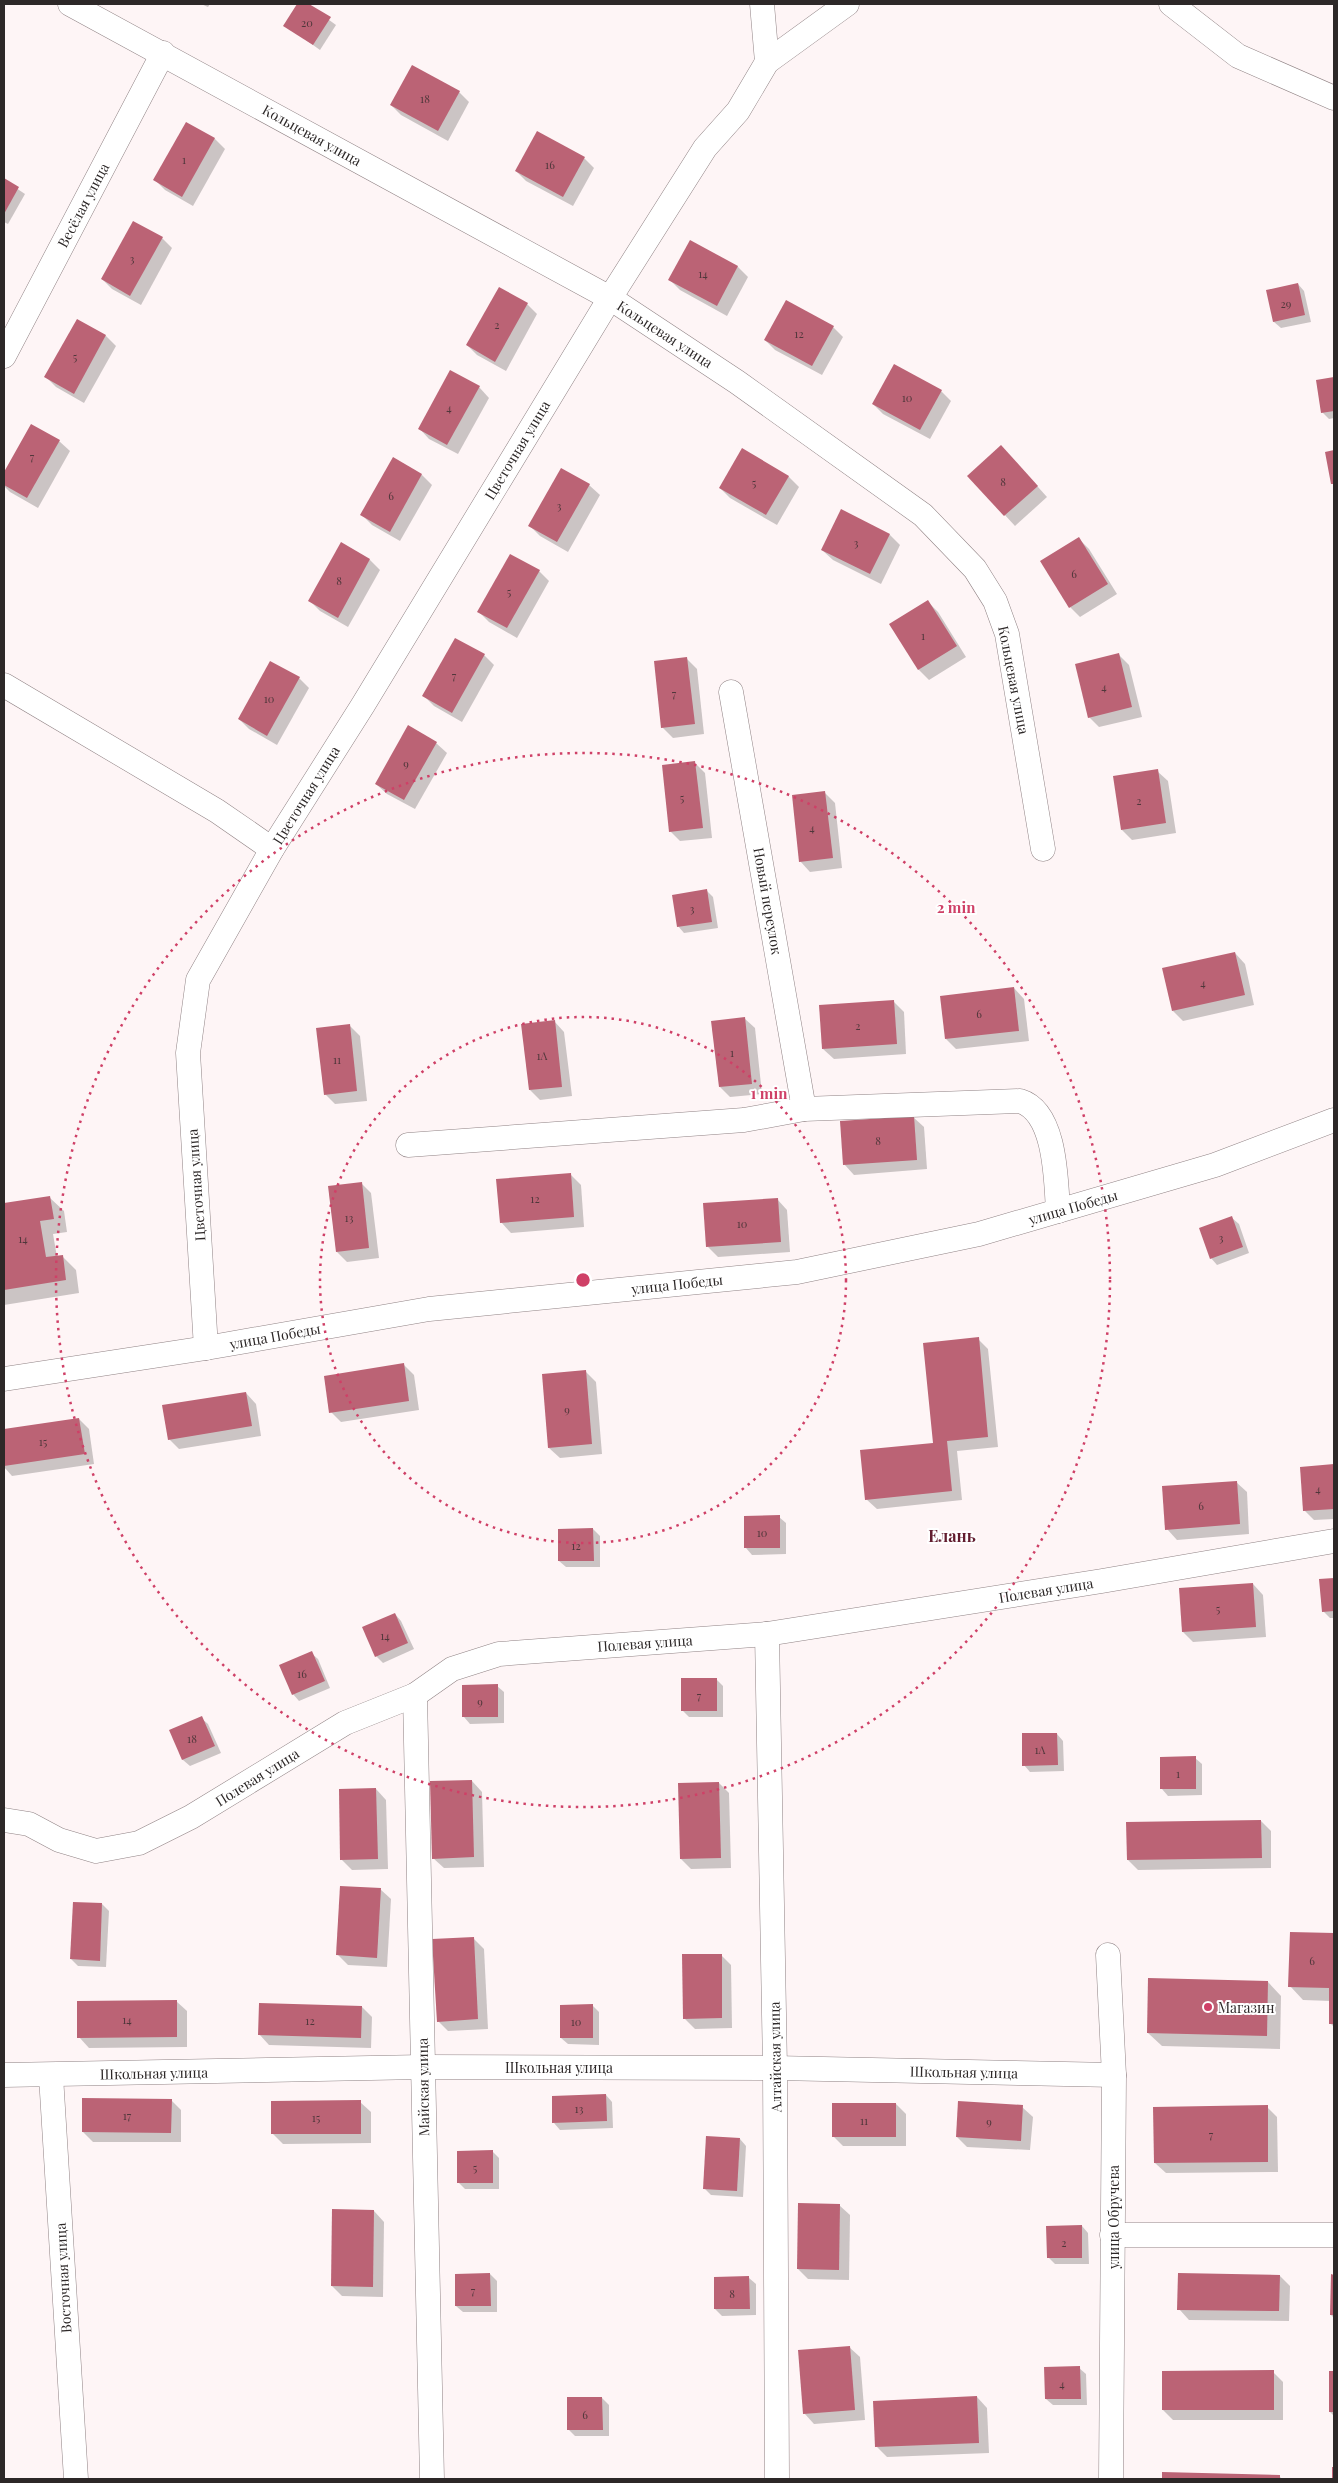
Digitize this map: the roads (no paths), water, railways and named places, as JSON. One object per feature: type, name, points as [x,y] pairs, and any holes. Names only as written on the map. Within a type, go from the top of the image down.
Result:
[{"type":"street","name":"Кольцевая улица","points":[[70,4],[610,298],[737,382],[923,515],[975,569],[995,601],[1007,634],[1043,849]]},
{"type":"street","points":[[762,4],[767,62]]},
{"type":"street","points":[[767,62],[847,4]]},
{"type":"street","points":[[1171,4],[1238,56],[1334,98]]},
{"type":"street","name":"Весёлая улица","points":[[4,356],[163,53]]},
{"type":"street","name":"Цветочная улица","points":[[206,1348],[188,1052],[198,980],[272,849],[363,705],[610,298],[705,148],[738,111],[767,62]]},
{"type":"street","points":[[4,685],[217,811],[272,849]]},
{"type":"street","name":"Новый переулок","points":[[732,692],[804,1109]]},
{"type":"street","points":[[408,1145],[744,1120],[804,1109],[1020,1101],[1029,1104],[1043,1124],[1053,1153],[1058,1211]]},
{"type":"street","name":"улица Победы","points":[[4,1378],[206,1348],[429,1309],[797,1272],[980,1234],[1214,1165],[1334,1120]]},
{"type":"street","name":"Полевая улица","points":[[4,1820],[29,1824],[59,1840],[96,1851],[138,1843],[191,1817],[345,1723],[415,1695],[431,1681],[452,1669],[499,1654],[767,1634],[1102,1581],[1334,1541]]},
{"type":"street","name":"Алтайская улица","points":[[767,1634],[775,2068],[777,2479]]},
{"type":"street","name":"Майская улица","points":[[415,1695],[432,2479]]},
{"type":"street","name":"улица Обручева","points":[[1108,1955],[1114,2075],[1111,2479]]},
{"type":"street","name":"Школьная улица","points":[[4,2075],[51,2076],[422,2067],[775,2068],[1114,2075]]},
{"type":"street","name":"Восточная улица","points":[[51,2076],[76,2479]]},
{"type":"street","points":[[1112,2236],[1334,2235]]},
{"type":"place","name":"Магазин","points":[[1208,2007]]},
{"type":"district","name":"Елань","points":[[952,1535]]}]
